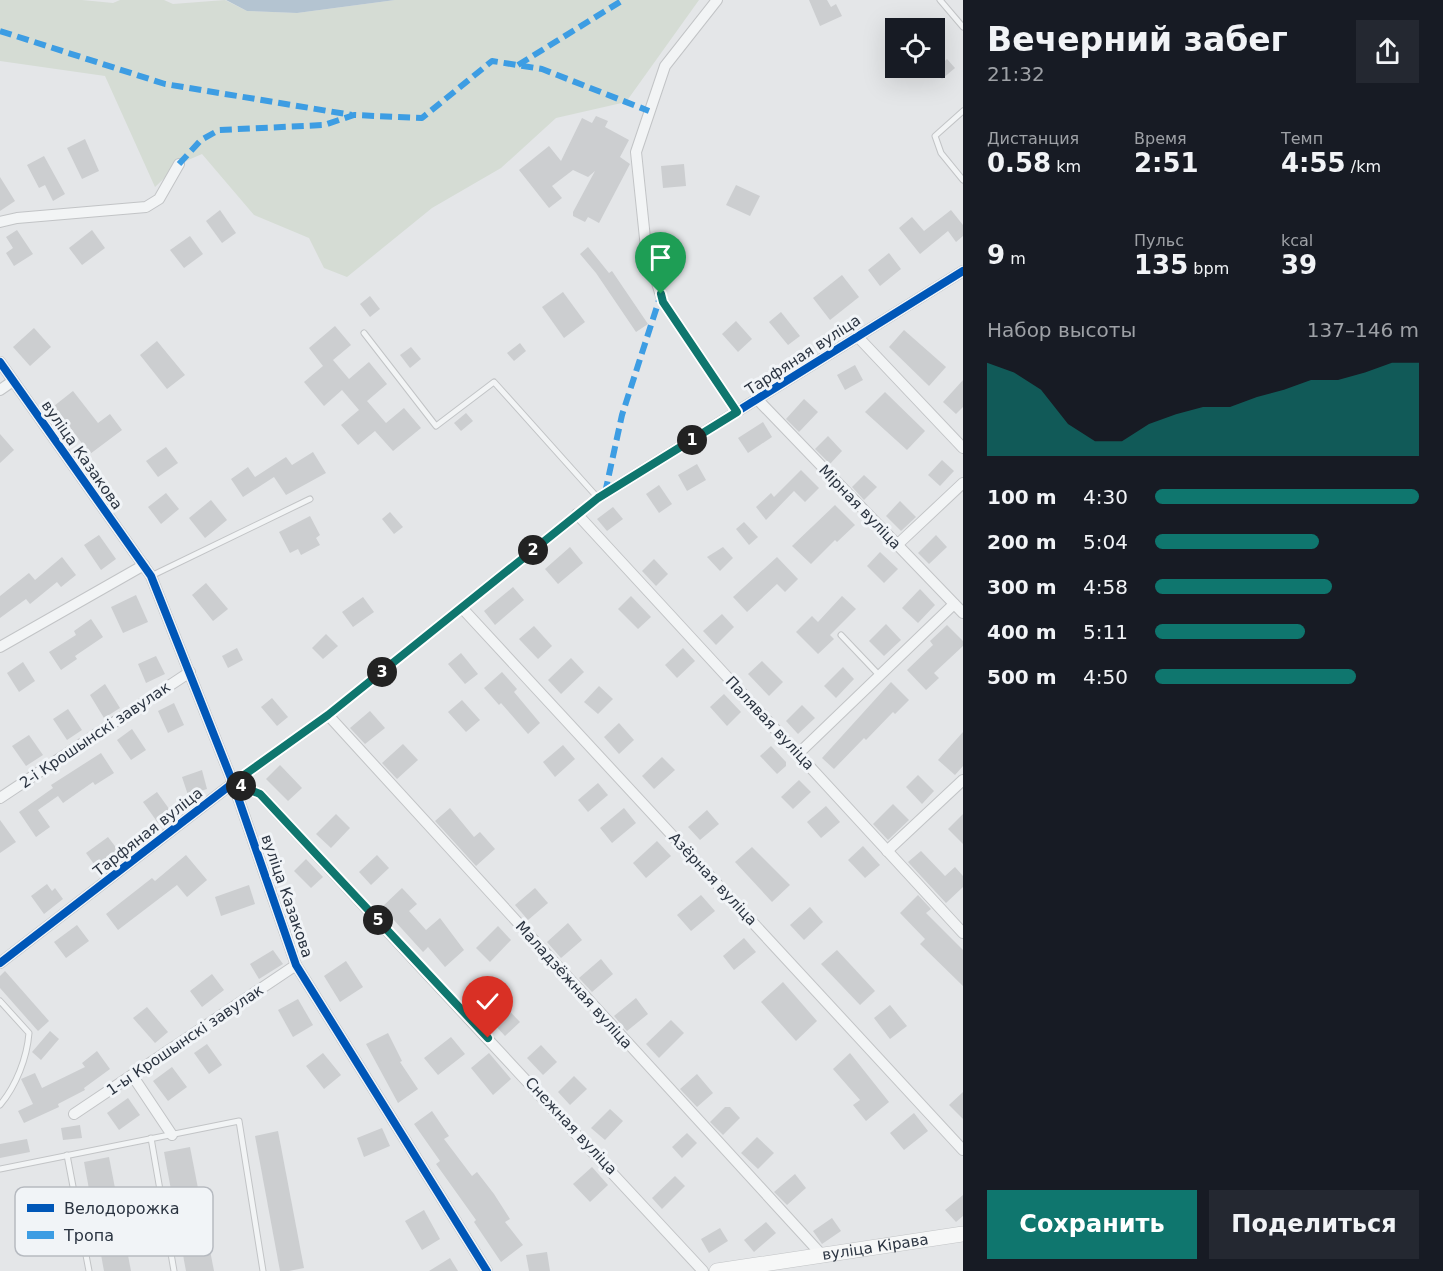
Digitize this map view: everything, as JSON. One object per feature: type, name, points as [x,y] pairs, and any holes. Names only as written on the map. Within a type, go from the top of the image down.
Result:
[{"type":"main road","name":"вуліца Кірава","points":[[717,1271],[963,1234]]},
{"type":"street","points":[[717,0],[664,66],[636,152],[646,248],[663,302],[737,412]]},
{"type":"street","points":[[0,222],[17,218],[146,207],[159,199],[179,164]]},
{"type":"street","name":"Тарфяная вуліца","points":[[0,963],[233,783],[328,715],[598,498],[963,271]]},
{"type":"street","points":[[857,336],[963,448]]},
{"type":"street","name":"вуліца Казакова","points":[[0,362],[151,576],[233,783],[296,965],[487,1271]]},
{"type":"street","points":[[0,390],[13,381]]},
{"type":"street","name":"Мірная вуліца","points":[[758,400],[963,613]]},
{"type":"street","points":[[897,545],[963,483]]},
{"type":"street","name":"Палявая вуліца","points":[[577,514],[963,933]]},
{"type":"street","points":[[0,647],[144,565]]},
{"type":"street","points":[[798,754],[954,604]]},
{"type":"street","name":"Азёрная вуліца","points":[[462,608],[963,1150]]},
{"type":"street","name":"2-і Крошынскі завулак","points":[[0,798],[190,672]]},
{"type":"street","name":"Маладзёжная вуліца","points":[[328,715],[820,1254]]},
{"type":"street","points":[[887,851],[963,780]]},
{"type":"street","name":"Снежная вуліца","points":[[233,783],[260,794],[703,1271]]},
{"type":"street","name":"1-ы Крошынскі завулак","points":[[74,1114],[296,965]]},
{"type":"street","points":[[132,1075],[172,1135]]},
{"type":"lane","points":[[940,0],[963,27]]},
{"type":"lane","points":[[963,111],[935,136],[941,153],[963,180]]},
{"type":"lane","points":[[364,333],[436,426],[494,382],[598,498]]},
{"type":"lane","points":[[151,576],[310,499]]},
{"type":"lane","points":[[841,635],[880,676]]},
{"type":"lane","points":[[0,1001],[29,1033],[28,1049],[10,1094],[0,1106]]},
{"type":"lane","points":[[0,1169],[239,1121],[263,1271]]},
{"type":"lane","points":[[151,1138],[159,1187]]},
{"type":"lane","points":[[67,1155],[73,1187]]},
{"type":"lane","points":[[86,1256],[89,1271]]},
{"type":"lane","points":[[171,1256],[174,1271]]},
{"type":"shaded area","points":[[0,0],[82,0],[113,3],[120,0],[164,0],[173,4],[225,0],[247,11],[297,13],[395,0],[699,0],[626,102],[556,118],[501,168],[432,208],[347,277],[324,268],[309,238],[254,215],[202,154],[179,164],[155,187],[105,76],[0,61]]},
{"type":"water","points":[[226,0],[395,0],[297,13],[247,11]]},
{"type":"building","points":[[809,0],[827,0],[831,7],[836,4],[842,16],[820,26]]},
{"type":"building","points":[[947,59],[955,68],[945,76]]},
{"type":"building","points":[[596,116],[608,121],[605,127],[629,140],[620,157],[630,164],[599,223],[588,217],[585,222],[573,216],[595,171],[588,177],[573,170],[552,186],[562,198],[549,208],[519,170],[549,146],[561,161],[582,118],[592,123]]},
{"type":"building","points":[[85,139],[99,171],[82,179],[67,148]]},
{"type":"building","points":[[44,156],[65,194],[53,201],[45,185],[39,188],[27,165]]},
{"type":"building","points":[[684,164],[686,186],[663,188],[661,166]]},
{"type":"building","points":[[0,177],[15,201],[0,211]]},
{"type":"building","points":[[736,185],[760,196],[750,216],[726,205]]},
{"type":"building","points":[[220,210],[236,233],[222,243],[206,221]]},
{"type":"building","points":[[951,210],[963,225],[963,236],[956,242],[948,231],[920,254],[899,228],[912,217],[924,231]]},
{"type":"building","points":[[17,230],[33,254],[14,266],[6,253],[13,248],[6,237]]},
{"type":"building","points":[[92,230],[105,248],[82,265],[69,248]]},
{"type":"building","points":[[190,236],[203,254],[184,268],[170,250]]},
{"type":"building","points":[[588,247],[609,273],[612,271],[648,324],[636,332],[596,273],[580,254]]},
{"type":"building","points":[[889,253],[901,269],[880,286],[868,270]]},
{"type":"building","points":[[842,275],[859,297],[830,320],[813,298]]},
{"type":"building","points":[[563,292],[585,322],[564,338],[542,307]]},
{"type":"building","points":[[370,296],[380,309],[370,317],[360,304]]},
{"type":"building","points":[[781,312],[800,336],[788,345],[769,322]]},
{"type":"building","points":[[736,321],[752,339],[738,352],[722,334]]},
{"type":"building","points":[[335,326],[351,345],[333,360],[349,379],[369,362],[387,384],[367,401],[386,423],[404,408],[421,428],[393,451],[375,431],[358,445],[341,425],[359,410],[342,390],[324,406],[304,382],[323,366],[309,348]]},
{"type":"building","points":[[34,328],[51,347],[30,366],[13,347]]},
{"type":"building","points":[[904,330],[946,367],[929,386],[889,347]]},
{"type":"building","points":[[157,341],[185,375],[167,389],[140,355]]},
{"type":"building","points":[[520,343],[526,351],[514,361],[507,353]]},
{"type":"building","points":[[411,347],[421,359],[410,368],[400,355]]},
{"type":"building","points":[[855,365],[863,380],[845,390],[837,375]]},
{"type":"building","points":[[963,380],[963,407],[956,414],[943,402]]},
{"type":"building","points":[[73,391],[98,423],[110,414],[122,430],[90,454],[54,406]]},
{"type":"building","points":[[885,392],[925,431],[907,450],[865,412]]},
{"type":"building","points":[[804,399],[818,412],[799,432],[786,419]]},
{"type":"building","points":[[466,413],[473,421],[461,431],[454,423]]},
{"type":"building","points":[[763,422],[772,437],[748,453],[738,438]]},
{"type":"building","points":[[0,434],[14,450],[0,463]]},
{"type":"building","points":[[828,436],[842,451],[830,464],[815,449]]},
{"type":"building","points":[[166,447],[178,463],[158,477],[146,461]]},
{"type":"building","points":[[313,452],[326,473],[286,495],[274,477],[243,497],[231,479],[248,467],[255,477],[286,457],[292,465]]},
{"type":"building","points":[[942,460],[954,471],[940,486],[928,475]]},
{"type":"building","points":[[697,464],[706,480],[687,491],[678,475]]},
{"type":"building","points":[[801,470],[819,488],[805,502],[794,491],[766,520],[756,507],[771,493],[774,497]]},
{"type":"building","points":[[864,475],[877,487],[864,500],[852,487]]},
{"type":"building","points":[[659,485],[672,504],[659,513],[646,494]]},
{"type":"building","points":[[166,493],[179,509],[161,524],[148,507]]},
{"type":"building","points":[[211,500],[227,520],[205,538],[189,518]]},
{"type":"building","points":[[900,501],[916,517],[901,531],[886,516]]},
{"type":"building","points":[[835,505],[855,525],[837,542],[835,540],[811,564],[792,546]]},
{"type":"building","points":[[613,507],[623,519],[607,531],[597,519]]},
{"type":"building","points":[[390,512],[403,527],[394,534],[382,519]]},
{"type":"building","points":[[310,516],[320,535],[316,538],[320,545],[301,555],[298,549],[290,553],[279,532]]},
{"type":"building","points":[[744,522],[758,537],[749,545],[736,529]]},
{"type":"building","points":[[99,535],[116,559],[101,570],[84,545]]},
{"type":"building","points":[[936,535],[947,547],[929,564],[918,553]]},
{"type":"building","points":[[570,547],[583,563],[558,584],[545,569]]},
{"type":"building","points":[[723,547],[733,558],[720,571],[707,557]]},
{"type":"building","points":[[880,552],[898,569],[884,583],[867,566]]},
{"type":"building","points":[[62,557],[76,575],[61,587],[57,582],[30,604],[26,599],[0,618],[0,596],[29,573],[35,580]]},
{"type":"building","points":[[777,557],[798,579],[785,592],[777,584],[747,612],[733,597]]},
{"type":"building","points":[[654,559],[668,574],[656,586],[642,571]]},
{"type":"building","points":[[206,583],[228,609],[213,621],[192,595]]},
{"type":"building","points":[[513,587],[524,600],[495,625],[484,611]]},
{"type":"building","points":[[920,589],[935,605],[918,623],[902,608]]},
{"type":"building","points":[[136,595],[148,622],[123,633],[111,607]]},
{"type":"building","points":[[631,596],[651,617],[638,629],[618,609]]},
{"type":"building","points":[[842,596],[856,609],[830,635],[834,639],[818,654],[796,632],[812,616],[818,622]]},
{"type":"building","points":[[363,597],[374,612],[353,627],[342,612]]},
{"type":"building","points":[[722,614],[734,627],[716,645],[703,631]]},
{"type":"building","points":[[91,619],[103,637],[75,656],[77,659],[61,670],[49,652],[76,635],[74,631]]},
{"type":"building","points":[[886,624],[901,640],[884,656],[869,641]]},
{"type":"building","points":[[947,625],[963,641],[963,646],[934,673],[939,678],[926,690],[907,670],[933,645],[930,641]]},
{"type":"building","points":[[534,626],[552,646],[538,659],[519,639]]},
{"type":"building","points":[[326,634],[338,646],[323,659],[312,648]]},
{"type":"building","points":[[237,648],[243,660],[228,668],[222,656]]},
{"type":"building","points":[[683,648],[695,661],[677,678],[665,665]]},
{"type":"building","points":[[461,653],[478,674],[465,684],[448,664]]},
{"type":"building","points":[[156,656],[165,674],[146,683],[138,664]]},
{"type":"building","points":[[571,658],[584,672],[561,694],[548,680]]},
{"type":"building","points":[[762,661],[783,682],[769,696],[748,674]]},
{"type":"building","points":[[23,662],[35,681],[19,692],[7,673]]},
{"type":"building","points":[[843,667],[854,679],[836,698],[824,686]]},
{"type":"building","points":[[502,672],[517,689],[514,692],[540,723],[528,734],[501,703],[499,705],[484,688]]},
{"type":"building","points":[[891,682],[909,700],[895,714],[893,712],[866,740],[864,738],[834,769],[822,758]]},
{"type":"building","points":[[105,684],[120,708],[104,718],[90,695]]},
{"type":"building","points":[[599,686],[613,699],[598,714],[584,702]]},
{"type":"building","points":[[724,694],[741,712],[727,726],[710,707]]},
{"type":"building","points":[[272,698],[288,717],[277,726],[261,707]]},
{"type":"building","points":[[462,700],[480,720],[466,732],[448,712]]},
{"type":"building","points":[[174,703],[184,725],[168,733],[158,711]]},
{"type":"building","points":[[802,705],[815,718],[798,734],[786,721]]},
{"type":"building","points":[[68,709],[82,730],[67,740],[53,719]]},
{"type":"building","points":[[370,711],[385,728],[365,744],[350,728]]},
{"type":"building","points":[[619,723],[634,740],[619,754],[604,737]]},
{"type":"building","points":[[132,729],[146,750],[131,760],[117,740]]},
{"type":"building","points":[[963,732],[963,766],[955,775],[938,760]]},
{"type":"building","points":[[29,735],[43,755],[26,766],[12,746]]},
{"type":"building","points":[[403,744],[418,760],[397,779],[382,763]]},
{"type":"building","points":[[563,745],[575,759],[555,777],[543,762]]},
{"type":"building","points":[[771,746],[786,762],[786,766],[777,774],[760,756]]},
{"type":"building","points":[[101,753],[114,773],[95,785],[93,782],[63,803],[58,796],[38,810],[50,827],[36,837],[19,812],[53,788],[51,785]]},
{"type":"building","points":[[662,757],[675,770],[654,789],[642,776]]},
{"type":"building","points":[[280,765],[302,788],[288,801],[266,779]]},
{"type":"building","points":[[202,770],[207,789],[188,795],[182,777]]},
{"type":"building","points":[[918,775],[934,791],[922,804],[906,787]]},
{"type":"building","points":[[799,780],[811,792],[793,809],[781,797]]},
{"type":"building","points":[[598,783],[608,795],[588,812],[578,800]]},
{"type":"building","points":[[157,792],[172,813],[158,823],[143,802]]},
{"type":"building","points":[[893,804],[909,820],[888,840],[873,824]]},
{"type":"building","points":[[826,806],[840,822],[821,838],[807,822]]},
{"type":"building","points":[[450,808],[474,837],[480,832],[495,849],[476,866],[435,821]]},
{"type":"building","points":[[624,808],[636,823],[612,843],[600,828]]},
{"type":"building","points":[[707,810],[719,824],[700,840],[688,827]]},
{"type":"building","points":[[336,814],[350,828],[331,848],[316,834]]},
{"type":"building","points":[[963,814],[963,844],[948,829]]},
{"type":"building","points":[[0,820],[16,842],[0,853]]},
{"type":"building","points":[[108,837],[121,854],[99,871],[86,853]]},
{"type":"building","points":[[657,841],[671,856],[646,878],[633,863]]},
{"type":"building","points":[[863,846],[880,865],[865,878],[848,860]]},
{"type":"building","points":[[752,847],[790,885],[772,902],[735,862]]},
{"type":"building","points":[[921,851],[945,876],[955,867],[963,876],[963,887],[946,903],[908,862]]},
{"type":"building","points":[[186,855],[207,880],[187,897],[177,885],[118,930],[106,914],[152,878],[155,881]]},
{"type":"building","points":[[377,855],[389,868],[371,885],[359,872]]},
{"type":"building","points":[[306,859],[323,877],[311,888],[294,871]]},
{"type":"building","points":[[47,884],[52,891],[55,888],[63,899],[44,914],[31,896]]},
{"type":"building","points":[[249,885],[255,904],[221,916],[215,897]]},
{"type":"building","points":[[402,888],[417,904],[409,911],[426,930],[440,918],[464,950],[445,967],[428,947],[423,952],[382,907]]},
{"type":"building","points":[[535,888],[548,903],[528,920],[515,905]]},
{"type":"building","points":[[701,895],[715,911],[691,931],[677,915]]},
{"type":"building","points":[[918,895],[931,909],[926,913],[963,950],[963,986],[920,944],[925,939],[900,913]]},
{"type":"building","points":[[810,907],[823,922],[804,940],[790,925]]},
{"type":"building","points":[[568,923],[582,940],[561,958],[547,942]]},
{"type":"building","points":[[77,925],[89,941],[66,958],[54,942]]},
{"type":"building","points":[[498,926],[511,940],[490,962],[476,948]]},
{"type":"building","points":[[744,938],[756,952],[734,970],[723,956]]},
{"type":"building","points":[[273,950],[283,964],[259,979],[250,964]]},
{"type":"building","points":[[837,950],[875,991],[860,1005],[821,964]]},
{"type":"building","points":[[601,959],[613,974],[592,992],[579,978]]},
{"type":"building","points":[[346,961],[363,987],[340,1002],[324,976]]},
{"type":"building","points":[[5,971],[49,1021],[38,1031],[0,988],[0,976]]},
{"type":"building","points":[[212,974],[224,990],[202,1007],[190,991]]},
{"type":"building","points":[[485,980],[497,993],[494,995],[520,1022],[505,1036],[468,996]]},
{"type":"building","points":[[783,982],[817,1021],[796,1041],[761,1002]]},
{"type":"building","points":[[636,998],[648,1014],[627,1031],[614,1016]]},
{"type":"building","points":[[298,999],[313,1025],[293,1037],[278,1010]]},
{"type":"building","points":[[890,1005],[907,1026],[890,1039],[874,1018]]},
{"type":"building","points":[[147,1007],[168,1032],[155,1043],[133,1018]]},
{"type":"building","points":[[671,1020],[684,1033],[659,1058],[646,1044]]},
{"type":"building","points":[[50,1031],[59,1039],[41,1060],[32,1052]]},
{"type":"building","points":[[388,1033],[402,1061],[400,1062],[418,1089],[398,1103],[366,1044]]},
{"type":"building","points":[[451,1037],[465,1054],[438,1075],[424,1058]]},
{"type":"building","points":[[207,1044],[222,1065],[209,1074],[194,1053]]},
{"type":"building","points":[[541,1045],[557,1062],[543,1075],[527,1058]]},
{"type":"building","points":[[97,1051],[110,1069],[84,1088],[85,1090],[58,1104],[59,1107],[24,1123],[18,1111],[33,1104],[21,1079],[35,1073],[42,1088],[85,1067],[82,1063]]},
{"type":"building","points":[[323,1053],[341,1075],[324,1089],[306,1066]]},
{"type":"building","points":[[489,1053],[511,1079],[493,1095],[471,1068]]},
{"type":"building","points":[[850,1053],[889,1102],[866,1121],[853,1105],[860,1100],[833,1069]]},
{"type":"building","points":[[172,1067],[187,1087],[168,1101],[153,1081]]},
{"type":"building","points":[[697,1074],[713,1093],[697,1107],[680,1089]]},
{"type":"building","points":[[574,1076],[587,1089],[570,1105],[558,1092]]},
{"type":"building","points":[[963,1092],[963,1119],[949,1105]]},
{"type":"building","points":[[128,1098],[140,1115],[119,1130],[107,1113]]},
{"type":"building","points":[[725,1107],[730,1107],[740,1118],[723,1135],[710,1122]]},
{"type":"building","points":[[610,1109],[623,1121],[605,1140],[591,1128]]},
{"type":"building","points":[[432,1111],[449,1136],[444,1139],[472,1176],[477,1172],[494,1194],[510,1219],[505,1222],[523,1245],[501,1262],[474,1222],[476,1220],[436,1164],[440,1161],[414,1124]]},
{"type":"building","points":[[914,1113],[928,1131],[904,1150],[890,1133]]},
{"type":"building","points":[[80,1125],[82,1138],[63,1140],[61,1128]]},
{"type":"building","points":[[382,1128],[390,1146],[364,1157],[357,1138]]},
{"type":"building","points":[[278,1131],[304,1268],[289,1271],[280,1271],[255,1136]]},
{"type":"building","points":[[687,1133],[697,1143],[682,1158],[672,1147]]},
{"type":"building","points":[[757,1137],[774,1153],[758,1169],[741,1153]]},
{"type":"building","points":[[27,1139],[30,1152],[0,1158],[0,1144]]},
{"type":"building","points":[[190,1147],[198,1187],[170,1187],[164,1152]]},
{"type":"building","points":[[109,1157],[115,1187],[89,1187],[84,1162]]},
{"type":"building","points":[[592,1167],[608,1185],[590,1202],[573,1184]]},
{"type":"building","points":[[795,1174],[806,1188],[787,1205],[774,1192]]},
{"type":"building","points":[[675,1176],[685,1186],[662,1209],[652,1198]]},
{"type":"building","points":[[963,1195],[963,1216],[956,1222],[945,1210]]},
{"type":"building","points":[[424,1210],[440,1239],[422,1250],[405,1221]]},
{"type":"building","points":[[832,1218],[841,1231],[822,1244],[813,1231]]},
{"type":"building","points":[[766,1222],[776,1233],[754,1252],[744,1240]]},
{"type":"building","points":[[720,1228],[728,1241],[709,1253],[701,1239]]},
{"type":"building","points":[[547,1252],[550,1271],[529,1271],[526,1255]]},
{"type":"building","points":[[101,1256],[128,1256],[131,1271],[104,1271]]},
{"type":"building","points":[[183,1256],[211,1256],[214,1271],[186,1271]]},
{"type":"building","points":[[450,1258],[458,1271],[429,1271]]},
{"type":"marked path","points":[[518,65],[623,0]]},
{"type":"marked path","points":[[0,31],[165,84],[352,115]]},
{"type":"marked path","points":[[179,164],[201,140],[219,130],[324,125],[354,115],[422,118],[492,61],[542,69],[649,111]]},
{"type":"marked path","points":[[605,493],[622,415],[661,294]]},
{"type":"cycle path","points":[[0,963],[233,783],[328,715],[598,498],[963,271]]},
{"type":"cycle path","points":[[0,362],[151,576],[233,783],[296,965],[487,1271]]},
{"type":"route","points":[[488,1038],[260,794],[233,783],[328,715],[598,498],[737,412],[663,302],[661,294]]}]
